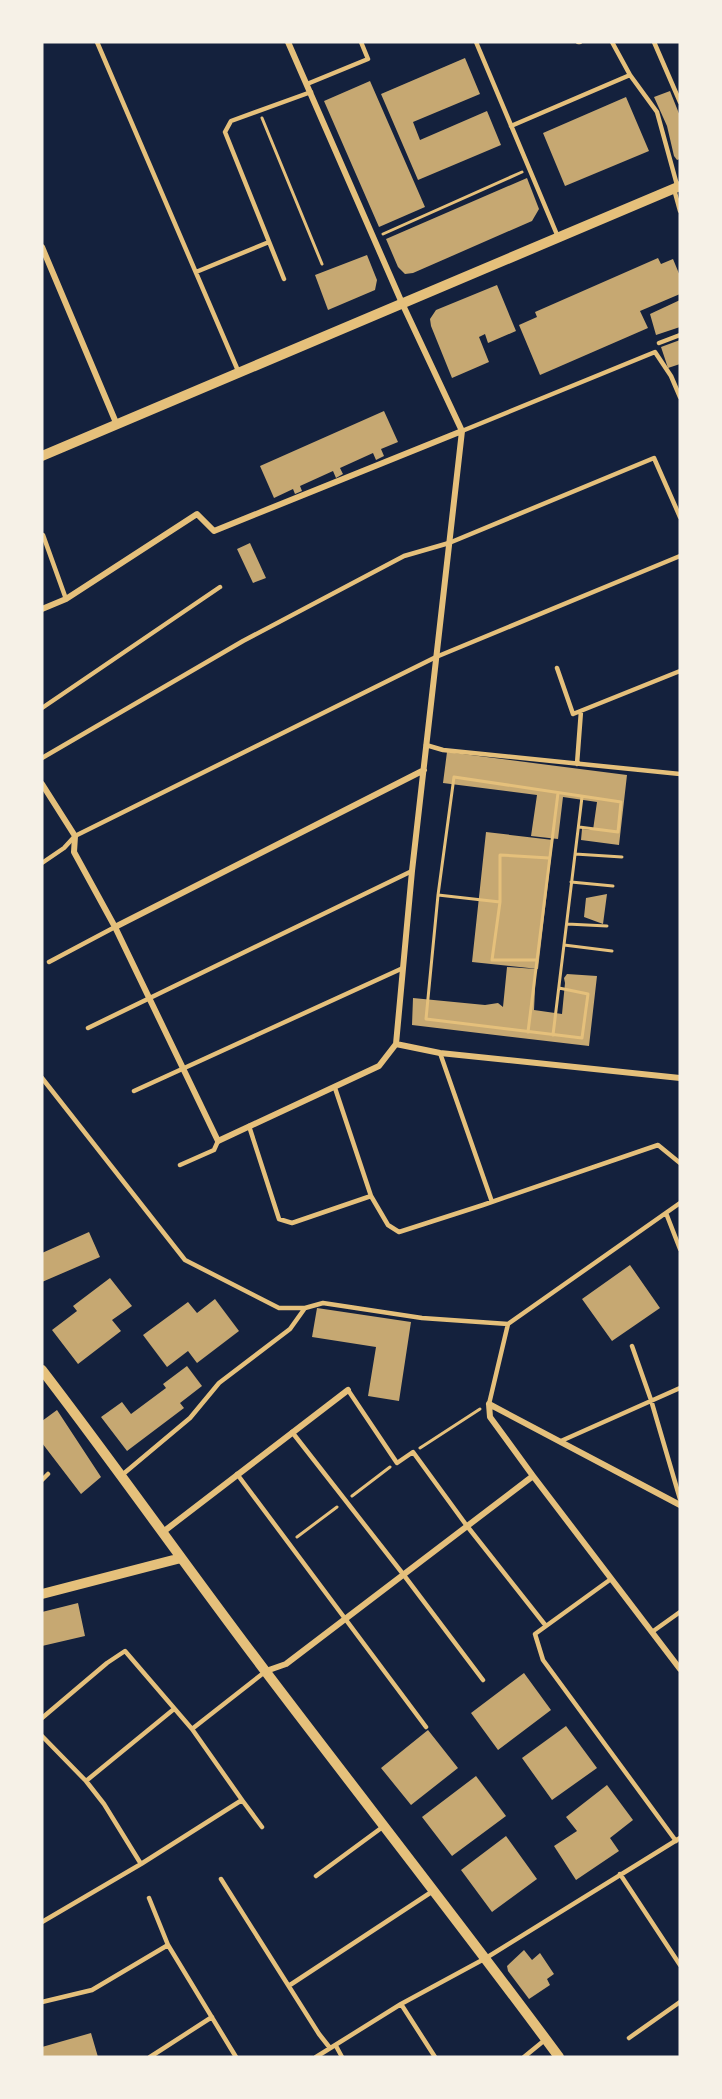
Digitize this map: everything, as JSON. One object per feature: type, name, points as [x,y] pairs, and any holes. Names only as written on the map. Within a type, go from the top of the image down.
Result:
[{"type":"street","points":[[42,784],[75,836],[74,852],[115,927],[218,1141],[379,1066],[396,1044],[412,871],[462,431],[402,303],[288,42]]},
{"type":"street","points":[[42,456],[677,187]]},
{"type":"street","points":[[42,247],[117,424]]},
{"type":"street","points":[[42,609],[66,599],[196,514],[214,531],[462,431]]},
{"type":"street","points":[[115,927],[424,770]]},
{"type":"street","points":[[396,1044],[440,1053],[680,1078]]},
{"type":"street","points":[[42,1370],[47,1385],[122,1475],[181,1558],[559,2057]]},
{"type":"street","points":[[163,1532],[348,1390]]},
{"type":"street","points":[[489,1404],[680,1505]]},
{"type":"street","points":[[489,1404],[490,1417],[680,1669]]},
{"type":"street","points":[[266,1671],[286,1664],[533,1476]]},
{"type":"street","points":[[42,1594],[181,1558]]},
{"type":"lane","points":[[98,42],[239,373]]},
{"type":"lane","points":[[307,84],[368,59],[361,42]]},
{"type":"lane","points":[[476,42],[558,237]]},
{"type":"lane","points":[[612,42],[630,75],[657,112],[677,187],[680,211]]},
{"type":"lane","points":[[654,42],[680,102]]},
{"type":"lane","points":[[511,126],[630,75]]},
{"type":"lane","points":[[284,279],[225,132],[231,122],[311,92]]},
{"type":"lane","points":[[196,272],[269,242]]},
{"type":"lane","points":[[659,343],[680,335]]},
{"type":"lane","points":[[462,431],[655,352],[671,376],[680,397]]},
{"type":"lane","points":[[42,758],[243,641],[404,556],[449,543],[654,458],[680,517]]},
{"type":"lane","points":[[43,535],[66,599]]},
{"type":"lane","points":[[42,863],[64,848],[75,836],[436,657],[680,556]]},
{"type":"lane","points":[[42,708],[220,587]]},
{"type":"lane","points":[[557,668],[573,714],[680,671]]},
{"type":"lane","points":[[577,764],[580,711]]},
{"type":"lane","points":[[426,745],[443,750],[680,774]]},
{"type":"lane","points":[[88,1028],[412,871]]},
{"type":"lane","points":[[49,962],[115,927]]},
{"type":"lane","points":[[134,1091],[403,968]]},
{"type":"lane","points":[[440,1053],[492,1203]]},
{"type":"lane","points":[[42,1078],[185,1260],[279,1308],[305,1308],[324,1303],[422,1318],[508,1324],[680,1203]]},
{"type":"lane","points":[[335,1088],[370,1196],[388,1225],[399,1232],[492,1203],[658,1145],[680,1163]]},
{"type":"lane","points":[[249,1126],[279,1219],[292,1222],[370,1196]]},
{"type":"lane","points":[[180,1165],[214,1150],[218,1141]]},
{"type":"lane","points":[[666,1213],[680,1249]]},
{"type":"lane","points":[[122,1475],[190,1418],[219,1383],[290,1329],[305,1308]]},
{"type":"lane","points":[[489,1404],[508,1324]]},
{"type":"lane","points":[[632,1346],[651,1400],[680,1499]]},
{"type":"lane","points":[[561,1441],[680,1388]]},
{"type":"lane","points":[[348,1390],[397,1463],[413,1452],[467,1526],[546,1626]]},
{"type":"lane","points":[[292,1432],[483,1680]]},
{"type":"lane","points":[[42,1480],[48,1474]]},
{"type":"lane","points":[[237,1474],[426,1727]]},
{"type":"lane","points":[[316,2057],[401,2004],[486,1958],[678,1839],[543,1660],[535,1634],[611,1580]]},
{"type":"lane","points":[[652,1632],[680,1612]]},
{"type":"lane","points":[[42,1718],[107,1663],[125,1651],[192,1729],[262,1827]]},
{"type":"lane","points":[[192,1729],[266,1671]]},
{"type":"lane","points":[[86,1781],[174,1708]]},
{"type":"lane","points":[[42,1736],[86,1781],[104,1804],[141,1864]]},
{"type":"lane","points":[[42,1922],[141,1864],[242,1800]]},
{"type":"lane","points":[[316,1876],[384,1826]]},
{"type":"lane","points":[[620,1874],[680,1965]]},
{"type":"lane","points":[[221,1879],[319,2034],[342,2057]]},
{"type":"lane","points":[[290,1985],[433,1890]]},
{"type":"lane","points":[[149,1898],[168,1945],[236,2057]]},
{"type":"lane","points":[[42,2002],[92,1990],[168,1945]]},
{"type":"lane","points":[[629,2038],[680,2002]]},
{"type":"lane","points":[[401,2004],[435,2057]]},
{"type":"lane","points":[[150,2057],[212,2018]]},
{"type":"lane","points":[[524,2057],[546,2039]]},
{"type":"path","points":[[259,111],[322,264]]},
{"type":"path","points":[[374,238],[529,169]]},
{"type":"path","points":[[559,988],[588,994],[582,1038],[426,1019],[438,895],[454,777],[621,802],[618,831],[579,827]]},
{"type":"path","points":[[528,1032],[558,793]]},
{"type":"path","points":[[553,1035],[582,796]]},
{"type":"path","points":[[575,854],[622,858]]},
{"type":"path","points":[[536,960],[492,960],[500,902],[500,855],[549,858]]},
{"type":"path","points":[[571,882],[613,886]]},
{"type":"path","points":[[438,895],[500,902]]},
{"type":"path","points":[[566,924],[607,926]]},
{"type":"path","points":[[564,945],[612,951]]},
{"type":"path","points":[[413,1452],[489,1404]]},
{"type":"building","points":[[465,58],[480,94],[413,122],[420,140],[487,111],[501,145],[418,180],[381,94]]},
{"type":"building","points":[[370,81],[425,207],[379,227],[324,101]]},
{"type":"building","points":[[670,91],[680,116],[680,159],[677,160],[667,126],[654,97]]},
{"type":"building","points":[[626,97],[649,151],[565,186],[543,133]]},
{"type":"building","points":[[527,178],[539,209],[532,221],[413,273],[405,274],[398,267],[386,239]]},
{"type":"building","points":[[367,255],[377,280],[375,290],[328,310],[315,275]]},
{"type":"building","points":[[658,258],[661,264],[673,259],[680,276],[680,294],[640,311],[648,328],[540,375],[519,325],[537,317],[535,312]]},
{"type":"building","points":[[497,285],[516,331],[488,343],[485,334],[479,337],[489,362],[452,378],[430,319],[436,310]]},
{"type":"building","points":[[680,300],[680,327],[656,335],[650,314]]},
{"type":"building","points":[[680,340],[680,364],[668,368],[661,347]]},
{"type":"building","points":[[384,411],[398,442],[381,449],[384,456],[376,460],[373,453],[340,468],[343,474],[336,478],[333,471],[300,486],[302,491],[295,494],[293,489],[274,498],[260,466]]},
{"type":"building","points":[[250,543],[266,578],[253,583],[237,549]]},
{"type":"building","points":[[447,752],[627,775],[619,845],[581,840],[582,829],[593,830],[597,802],[563,797],[558,839],[531,836],[537,795],[443,783]]},
{"type":"building","points":[[486,832],[553,840],[538,969],[472,962]]},
{"type":"building","points":[[607,894],[603,924],[584,917],[586,898]]},
{"type":"building","points":[[507,967],[536,969],[534,1010],[562,1014],[564,978],[567,974],[597,976],[589,1046],[412,1025],[413,998],[485,1005],[498,1003],[503,1007]]},
{"type":"building","points":[[89,1232],[100,1257],[42,1282],[42,1253]]},
{"type":"building","points":[[630,1265],[660,1308],[612,1341],[582,1299]]},
{"type":"building","points":[[110,1278],[132,1306],[112,1320],[121,1331],[78,1364],[52,1330],[77,1311],[73,1306]]},
{"type":"building","points":[[215,1299],[239,1331],[197,1363],[188,1351],[167,1367],[143,1335],[188,1302],[197,1313]]},
{"type":"building","points":[[317,1308],[411,1322],[399,1401],[368,1396],[376,1347],[312,1337]]},
{"type":"building","points":[[187,1366],[202,1386],[180,1403],[184,1408],[127,1451],[101,1417],[122,1402],[131,1414],[166,1388],[163,1384]]},
{"type":"building","points":[[57,1410],[101,1477],[81,1494],[42,1443],[42,1421]]},
{"type":"building","points":[[78,1603],[85,1636],[42,1646],[42,1612]]},
{"type":"building","points":[[524,1673],[551,1710],[498,1750],[471,1713]]},
{"type":"building","points":[[566,1726],[597,1768],[552,1800],[522,1758]]},
{"type":"building","points":[[428,1730],[458,1768],[411,1805],[381,1768]]},
{"type":"building","points":[[476,1776],[506,1816],[452,1856],[422,1817]]},
{"type":"building","points":[[607,1785],[633,1820],[610,1838],[619,1851],[576,1880],[554,1846],[577,1831],[566,1817]]},
{"type":"building","points":[[506,1836],[537,1879],[492,1912],[461,1870]]},
{"type":"building","points":[[524,1950],[532,1960],[540,1953],[554,1974],[547,1979],[550,1985],[529,1999],[508,1971],[507,1966]]},
{"type":"building","points":[[91,2033],[98,2057],[42,2057],[42,2047]]}]
